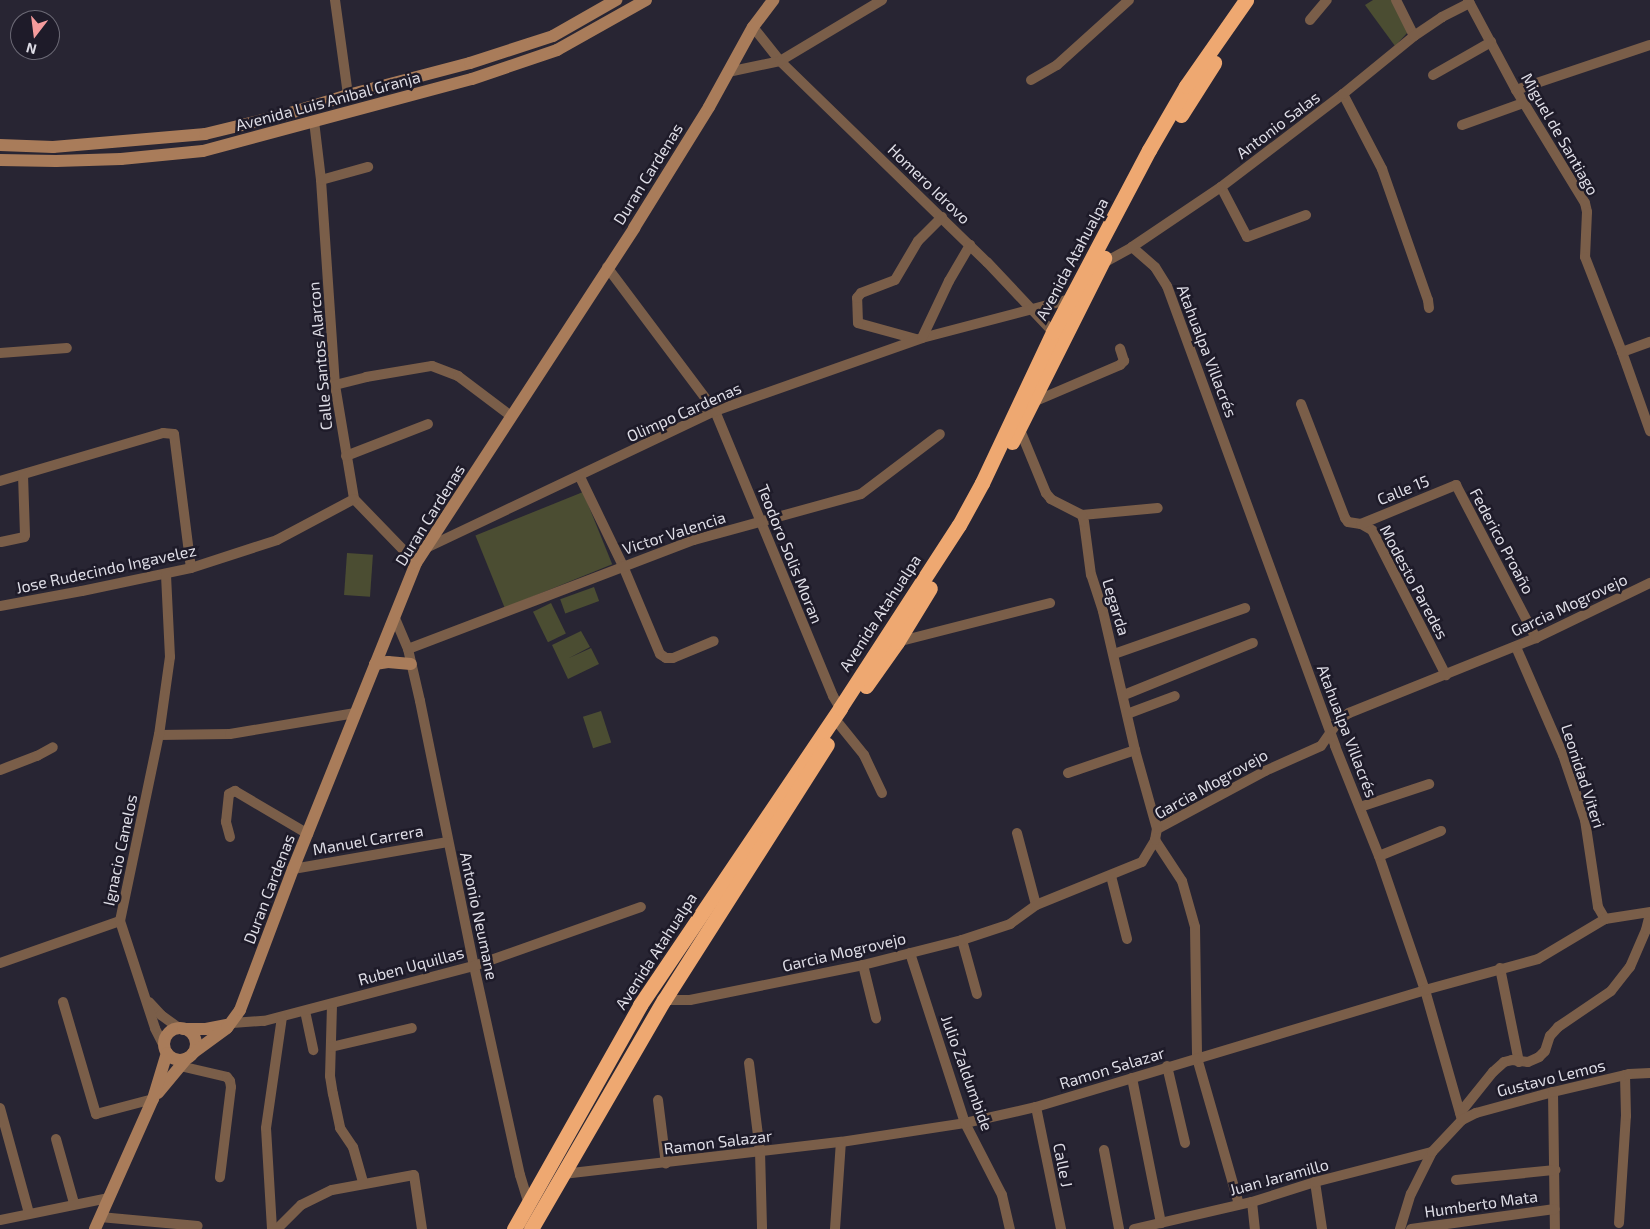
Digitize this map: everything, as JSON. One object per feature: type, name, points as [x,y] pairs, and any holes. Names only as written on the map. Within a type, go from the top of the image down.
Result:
[{"type":"highway","name":"Avenida Atahualpa","points":[[533,1226],[664,1000],[806,780],[839,724],[897,642],[978,505],[1016,423],[1053,332],[1071,298],[1186,86],[1246,0]]},
{"type":"highway","name":"Avenida Atahualpa","points":[[514,1229],[640,1005],[840,708],[959,525],[1016,423],[1031,403],[1148,172],[1188,102],[1258,0]]},
{"type":"street","points":[[335,0],[348,95]]},
{"type":"street","name":"Avenida Luis Anibal Granja","points":[[0,145],[53,147],[206,134],[287,114],[348,95],[470,63],[553,36],[616,0]]},
{"type":"street","name":"Avenida Luis Anibal Granja","points":[[0,160],[121,159],[203,151],[472,79],[557,50],[646,0]]},
{"type":"street","name":"Duran Cardenas","points":[[232,1023],[240,1010],[354,713],[416,563],[606,267],[634,228],[753,27],[773,0]]},
{"type":"street","points":[[728,72],[780,61],[882,0]]},
{"type":"street","points":[[1031,80],[1057,65],[1129,0]]},
{"type":"street","points":[[1310,20],[1327,0]]},
{"type":"street","points":[[1396,0],[1414,36]]},
{"type":"street","name":"Antonio Salas","points":[[1100,265],[1132,247],[1221,187],[1344,94],[1414,36],[1469,1]]},
{"type":"street","name":"Miguel de Santiago","points":[[1469,1],[1516,90],[1585,203],[1587,212],[1585,257],[1650,431]]},
{"type":"street","name":"Homero Idrovo","points":[[753,27],[780,61],[942,217],[1053,332]]},
{"type":"street","points":[[1433,75],[1491,42]]},
{"type":"street","points":[[1516,90],[1650,45]]},
{"type":"street","points":[[1344,94],[1382,169],[1428,300],[1428,308]]},
{"type":"street","points":[[1462,125],[1523,102]]},
{"type":"street","name":"Calle Santos Alarcon","points":[[314,121],[322,180],[335,385],[354,499]]},
{"type":"street","points":[[322,180],[368,167]]},
{"type":"street","points":[[1221,187],[1248,237],[1306,215]]},
{"type":"street","points":[[942,217],[918,241],[894,280],[861,293],[857,298],[858,323],[919,338],[970,246]]},
{"type":"street","name":"Atahualpa Villacrés","points":[[1132,247],[1155,267],[1167,286],[1335,746],[1379,856],[1425,990],[1461,1116]]},
{"type":"street","name":"Teodoro Solis Moran","points":[[606,267],[715,411],[833,696],[840,708]]},
{"type":"street","name":"Olimpo Cardenas","points":[[425,548],[580,477],[715,411],[919,338],[1071,298]]},
{"type":"street","points":[[1622,352],[1650,342]]},
{"type":"street","points":[[0,353],[67,348]]},
{"type":"street","points":[[1031,403],[1120,366],[1124,361],[1120,349]]},
{"type":"street","points":[[335,385],[432,366],[465,380],[511,416]]},
{"type":"street","name":"Modesto Paredes","points":[[1301,404],[1345,518],[1353,524],[1361,524],[1372,530],[1446,676]]},
{"type":"street","points":[[1016,423],[1046,494],[1051,499],[1082,515],[1158,508]]},
{"type":"street","points":[[346,456],[428,424]]},
{"type":"street","points":[[0,481],[163,433],[174,434],[191,568]]},
{"type":"street","name":"Victor Valencia","points":[[408,649],[694,540],[862,494],[940,434]]},
{"type":"street","points":[[1,542],[26,535],[23,475]]},
{"type":"street","points":[[580,477],[623,566],[660,654],[666,658],[674,658],[714,642]]},
{"type":"street","name":"Calle 15","points":[[1361,524],[1456,485]]},
{"type":"street","name":"Federico Proaño","points":[[1456,485],[1536,638]]},
{"type":"street","points":[[354,499],[416,563]]},
{"type":"street","name":"Jose Rudecindo Ingavelez","points":[[0,606],[191,568],[277,540],[354,499]]},
{"type":"street","name":"Legarda","points":[[1082,515],[1090,575],[1114,654],[1135,750],[1157,829]]},
{"type":"street","name":"Ignacio Canelos","points":[[166,574],[170,657],[159,735],[120,921],[155,1028],[166,1050]]},
{"type":"street","name":"Garcia Mogrovejo","points":[[664,1000],[690,1000],[863,965],[962,940],[1010,924],[1036,905],[1142,862],[1155,840],[1157,829],[1264,770],[1321,746],[1340,719],[1349,713],[1516,647],[1650,583]]},
{"type":"street","points":[[897,642],[1050,603]]},
{"type":"street","points":[[1114,654],[1245,608]]},
{"type":"street","name":"Antonio Neumane","points":[[394,616],[408,649],[433,759],[474,966],[533,1226]]},
{"type":"street","points":[[1124,695],[1253,643]]},
{"type":"street","name":"Leonidad Viteri","points":[[1516,647],[1563,755],[1585,820],[1598,907],[1605,919]]},
{"type":"street","points":[[375,664],[388,662],[411,664]]},
{"type":"street","points":[[1127,714],[1175,696]]},
{"type":"street","points":[[159,735],[230,734],[354,713]]},
{"type":"street","points":[[839,724],[864,755],[882,794]]},
{"type":"street","points":[[0,770],[37,756],[53,747]]},
{"type":"street","points":[[1068,773],[1135,750]]},
{"type":"street","points":[[1360,807],[1429,784]]},
{"type":"street","points":[[230,837],[226,822],[229,794],[234,791],[308,834]]},
{"type":"street","points":[[1379,856],[1441,831]]},
{"type":"street","points":[[1017,833],[1036,905]]},
{"type":"street","points":[[1155,840],[1182,881],[1195,927],[1197,1058],[1240,1204]]},
{"type":"street","name":"Manuel Carrera","points":[[293,869],[448,842]]},
{"type":"street","points":[[1111,876],[1128,939]]},
{"type":"street","name":"Ruben Uquillas","points":[[232,1023],[253,1023],[282,1017],[474,966],[641,907]]},
{"type":"street","points":[[1400,1229],[1411,1194],[1432,1152],[1493,1072],[1504,1062],[1512,1060],[1528,1062],[1539,1056],[1545,1051],[1550,1036],[1558,1027],[1611,990],[1630,967],[1646,930],[1650,913]]},
{"type":"street","name":"Ramon Salazar","points":[[563,1174],[666,1164],[841,1142],[965,1123],[1036,1106],[1500,968],[1538,959],[1605,919],[1650,913]]},
{"type":"street","points":[[0,963],[120,921]]},
{"type":"street","points":[[962,940],[977,994]]},
{"type":"street","name":"Julio Zaldumbide","points":[[910,953],[965,1123],[1002,1195],[1010,1229]]},
{"type":"street","points":[[863,965],[876,1018]]},
{"type":"street","points":[[1500,968],[1519,1062]]},
{"type":"street","name":"Ignacio Canelos","points":[[145,998],[161,1015],[181,1029]]},
{"type":"street","points":[[63,1002],[96,1114],[153,1099],[187,1059],[232,1023]]},
{"type":"street","points":[[332,1005],[330,1076],[340,1128],[353,1147],[363,1183]]},
{"type":"street","points":[[305,1011],[313,1050]]},
{"type":"street","points":[[272,1229],[266,1128],[282,1017]]},
{"type":"street","points":[[198,1226],[98,1223],[153,1099],[168,1035],[181,1029],[206,1030],[232,1023]]},
{"type":"street","points":[[331,1047],[412,1028]]},
{"type":"street","points":[[181,1029],[189,1031],[196,1041],[187,1059]]},
{"type":"street","points":[[166,1050],[178,1060],[187,1059],[227,1077],[230,1081],[231,1087],[220,1177]]},
{"type":"street","points":[[749,1063],[760,1151],[762,1229]]},
{"type":"street","points":[[1167,1066],[1185,1143]]},
{"type":"street","name":"Gustavo Lemos","points":[[1461,1116],[1626,1075],[1650,1073]]},
{"type":"street","points":[[1619,1223],[1626,1108],[1626,1075]]},
{"type":"street","points":[[1132,1078],[1160,1223]]},
{"type":"street","points":[[1553,1092],[1555,1229]]},
{"type":"street","points":[[658,1100],[666,1164]]},
{"type":"street","name":"Calle J","points":[[1036,1106],[1061,1229]]},
{"type":"street","points":[[0,1108],[29,1213]]},
{"type":"street","points":[[56,1139],[74,1203]]},
{"type":"street","points":[[835,1229],[841,1142]]},
{"type":"street","points":[[1104,1150],[1119,1229]]},
{"type":"street","name":"Juan Jaramillo","points":[[1134,1229],[1252,1202],[1315,1182],[1432,1152]]},
{"type":"street","points":[[1401,1161],[1411,1164],[1422,1172]]},
{"type":"street","points":[[1456,1180],[1555,1170]]},
{"type":"street","points":[[277,1229],[301,1205],[332,1190],[414,1175],[422,1229]]},
{"type":"street","points":[[1315,1182],[1322,1229]]},
{"type":"street","points":[[0,1220],[74,1203],[108,1198]]},
{"type":"street","points":[[1252,1202],[1255,1229]]},
{"type":"street","name":"Humberto Mata","points":[[1411,1229],[1555,1209]]},
{"type":"green space","points":[[1373,0],[1393,0],[1408,32],[1395,46],[1365,5]]},
{"type":"green space","points":[[583,492],[612,564],[505,608],[475,535]]},
{"type":"green space","points":[[347,553],[373,555],[370,597],[344,595]]},
{"type":"green space","points":[[594,587],[599,601],[565,613],[560,599]]},
{"type":"green space","points":[[551,603],[566,634],[548,642],[533,612]]},
{"type":"green space","points":[[581,631],[590,647],[569,658],[591,648],[599,664],[568,679],[552,645]]},
{"type":"green space","points":[[601,711],[611,742],[593,748],[583,717]]}]
